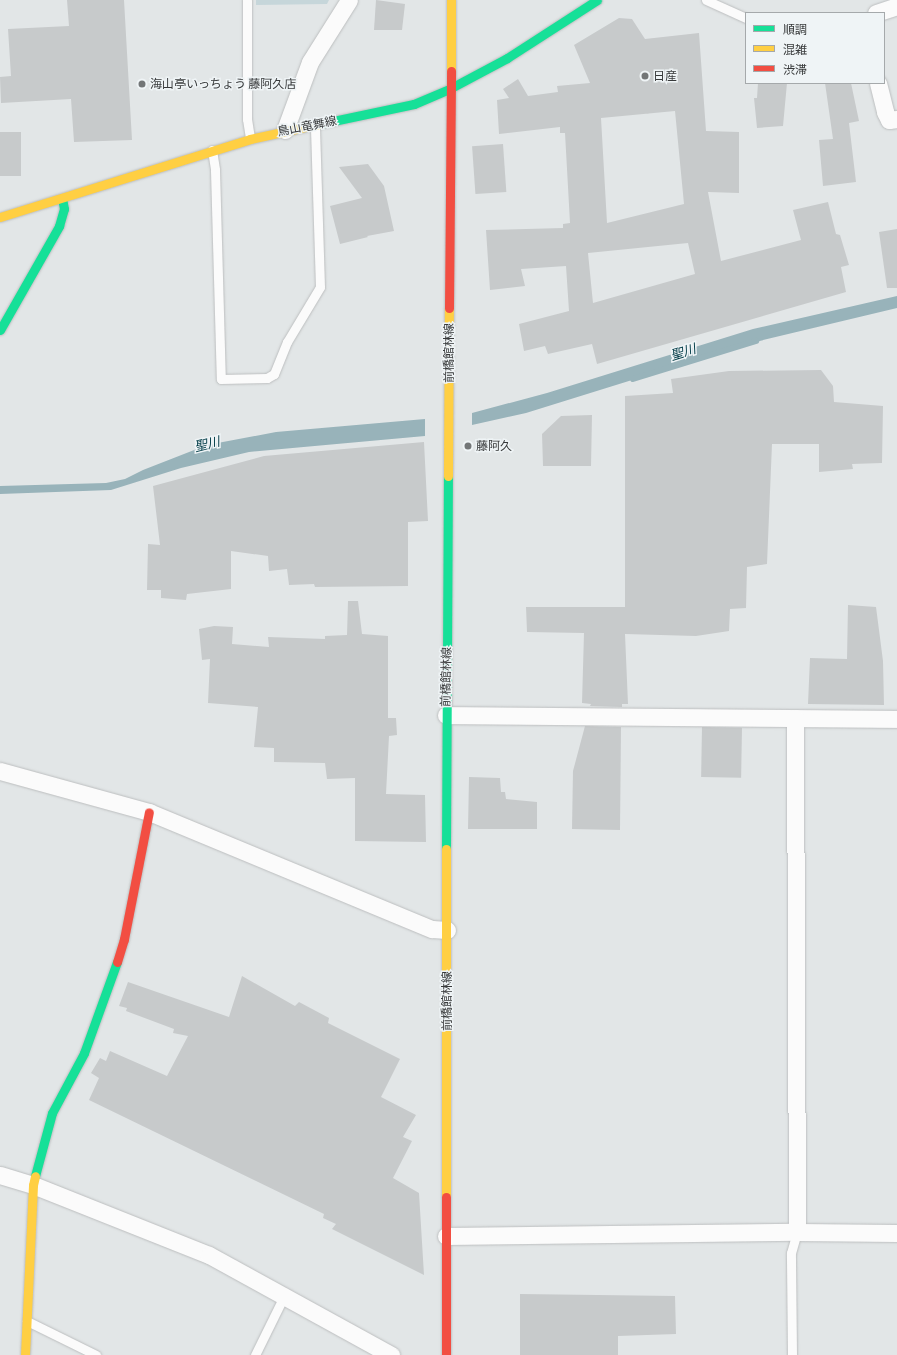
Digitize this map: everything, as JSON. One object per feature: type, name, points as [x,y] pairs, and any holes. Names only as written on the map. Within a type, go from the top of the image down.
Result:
[{"type":"main road","name":"前橋館林線","points":[[446,1355],[446,715],[449,422],[449,89],[452,43],[451,0]]},
{"type":"main road","name":"鳥山竜舞線","points":[[0,217],[250,139],[285,130],[401,107],[449,89],[507,58],[597,0]]},
{"type":"main road","points":[[0,330],[59,226],[64,209],[62,198]]},
{"type":"main road","points":[[25,1355],[33,1185],[52,1113],[84,1052],[124,939],[149,812]]},
{"type":"street","points":[[285,130],[310,62],[349,0]]},
{"type":"street","points":[[879,12],[897,6]]},
{"type":"street","points":[[878,84],[885,112],[889,120],[897,119]]},
{"type":"street","points":[[446,715],[897,719]]},
{"type":"street","points":[[795,718],[797,1232]]},
{"type":"street","points":[[0,771],[149,812],[432,929],[447,930]]},
{"type":"street","points":[[0,1174],[33,1185],[209,1255],[391,1355]]},
{"type":"street","points":[[446,1236],[797,1232],[897,1233]]},
{"type":"lane","points":[[247,0],[247,119],[250,139]]},
{"type":"lane","points":[[706,0],[745,18]]},
{"type":"lane","points":[[212,150],[215,177],[221,379],[267,378],[274,374],[287,342],[320,287],[314,125]]},
{"type":"lane","points":[[792,1355],[791,1252],[797,1232]]},
{"type":"lane","points":[[255,1355],[284,1296]]},
{"type":"lane","points":[[26,1320],[96,1355]]},
{"type":"shaded area","points":[[256,0],[329,0],[327,4],[256,5]]},
{"type":"water","points":[[897,296],[897,308],[751,343],[526,413],[472,425],[472,413],[547,393],[753,329]]},
{"type":"water","points":[[425,419],[425,436],[249,452],[181,468],[111,490],[0,494],[0,486],[106,483],[125,479],[143,470],[207,445],[276,432]]},
{"type":"building","points":[[67,0],[124,0],[132,140],[74,142],[71,99],[1,103],[0,77],[11,76],[8,29],[69,26]]},
{"type":"building","points":[[376,0],[405,4],[402,30],[374,30]]},
{"type":"building","points":[[619,18],[632,19],[645,39],[699,33],[706,131],[739,132],[739,193],[708,192],[721,261],[801,240],[793,210],[828,202],[836,234],[840,235],[849,265],[841,267],[846,292],[597,364],[592,344],[548,354],[545,346],[524,351],[519,324],[569,311],[566,266],[521,269],[525,286],[490,290],[486,230],[563,228],[563,224],[570,223],[565,133],[560,133],[560,127],[499,134],[497,100],[509,98],[503,89],[518,79],[528,96],[558,92],[557,86],[590,83],[574,45]],"holes":[[[675,111],[684,204],[607,223],[601,118]],[[688,243],[695,274],[593,303],[588,253]]]},
{"type":"building","points":[[758,84],[787,84],[783,126],[757,128],[754,98],[757,98]]},
{"type":"building","points":[[825,84],[851,84],[859,121],[849,123],[856,182],[823,186],[819,140],[833,139]]},
{"type":"building","points":[[0,132],[21,132],[21,176],[0,176]]},
{"type":"building","points":[[503,144],[506,192],[475,194],[472,146]]},
{"type":"building","points":[[368,164],[384,186],[394,231],[367,236],[368,237],[340,244],[330,206],[362,198],[339,167]]},
{"type":"building","points":[[897,229],[897,288],[887,288],[879,232]]},
{"type":"building","points":[[821,370],[833,386],[834,402],[883,406],[882,463],[852,464],[853,469],[819,472],[819,444],[772,444],[767,564],[747,567],[746,608],[730,609],[729,631],[696,636],[625,634],[628,704],[622,704],[622,707],[590,706],[591,704],[582,703],[584,633],[527,632],[526,607],[625,607],[625,396],[673,393],[671,379],[729,371]]},
{"type":"building","points":[[592,415],[591,466],[543,466],[542,434],[561,416]]},
{"type":"building","points":[[424,442],[428,521],[408,522],[408,586],[315,587],[314,584],[289,585],[287,569],[269,571],[268,556],[231,551],[231,589],[187,594],[186,600],[161,598],[161,590],[147,590],[148,544],[160,545],[153,486],[264,456]]},
{"type":"building","points":[[348,601],[358,601],[362,634],[388,636],[388,718],[396,718],[397,735],[389,736],[386,794],[425,795],[426,842],[355,841],[355,778],[327,779],[325,763],[274,762],[274,748],[254,747],[258,707],[208,703],[210,659],[202,660],[199,629],[214,626],[233,627],[232,644],[269,647],[268,637],[325,639],[325,636],[347,635]]},
{"type":"building","points":[[848,605],[876,607],[883,661],[884,705],[808,704],[810,658],[847,659]]},
{"type":"building","points":[[585,726],[621,727],[620,830],[572,829],[573,771]]},
{"type":"building","points":[[702,727],[742,728],[741,778],[701,777]]},
{"type":"building","points":[[469,777],[500,778],[501,792],[505,792],[506,799],[537,802],[537,829],[468,829]]},
{"type":"building","points":[[242,976],[295,1006],[299,1002],[329,1018],[328,1023],[400,1059],[381,1097],[416,1115],[403,1137],[412,1141],[393,1178],[419,1193],[424,1275],[332,1229],[336,1224],[323,1218],[324,1214],[89,1100],[99,1078],[91,1073],[100,1058],[106,1061],[110,1051],[167,1076],[188,1036],[173,1033],[174,1029],[126,1011],[127,1008],[119,1006],[128,982],[229,1017]]},
{"type":"building","points":[[520,1294],[675,1296],[676,1334],[618,1336],[618,1355],[520,1355]]},
{"type":"waterway","name":"聖川","points":[[633,379],[756,341]]},
{"type":"traffic: fast","points":[[319,124],[414,104],[449,89],[507,58],[597,0]]},
{"type":"traffic: fast","points":[[0,330],[59,226],[64,209],[62,198]]},
{"type":"traffic: fast","points":[[446,849],[448,476]]},
{"type":"traffic: fast","points":[[35,1176],[52,1113],[84,1053],[117,962]]},
{"type":"traffic: slow","points":[[451,0],[451,71]]},
{"type":"traffic: slow","points":[[0,217],[250,139],[319,124]]},
{"type":"traffic: slow","points":[[448,476],[449,308]]},
{"type":"traffic: slow","points":[[446,849],[446,1197]]},
{"type":"traffic: slow","points":[[25,1355],[33,1185],[35,1176]]},
{"type":"traffic: jam","points":[[449,308],[451,71]]},
{"type":"traffic: jam","points":[[117,962],[124,939],[149,812]]},
{"type":"traffic: jam","points":[[446,1197],[446,1355]]},
{"type":"place","name":"日産","points":[[645,76]]},
{"type":"place","name":"海山亭いっちょう 藤阿久店","points":[[142,84]]},
{"type":"place","name":"藤阿久","points":[[468,446]]}]
